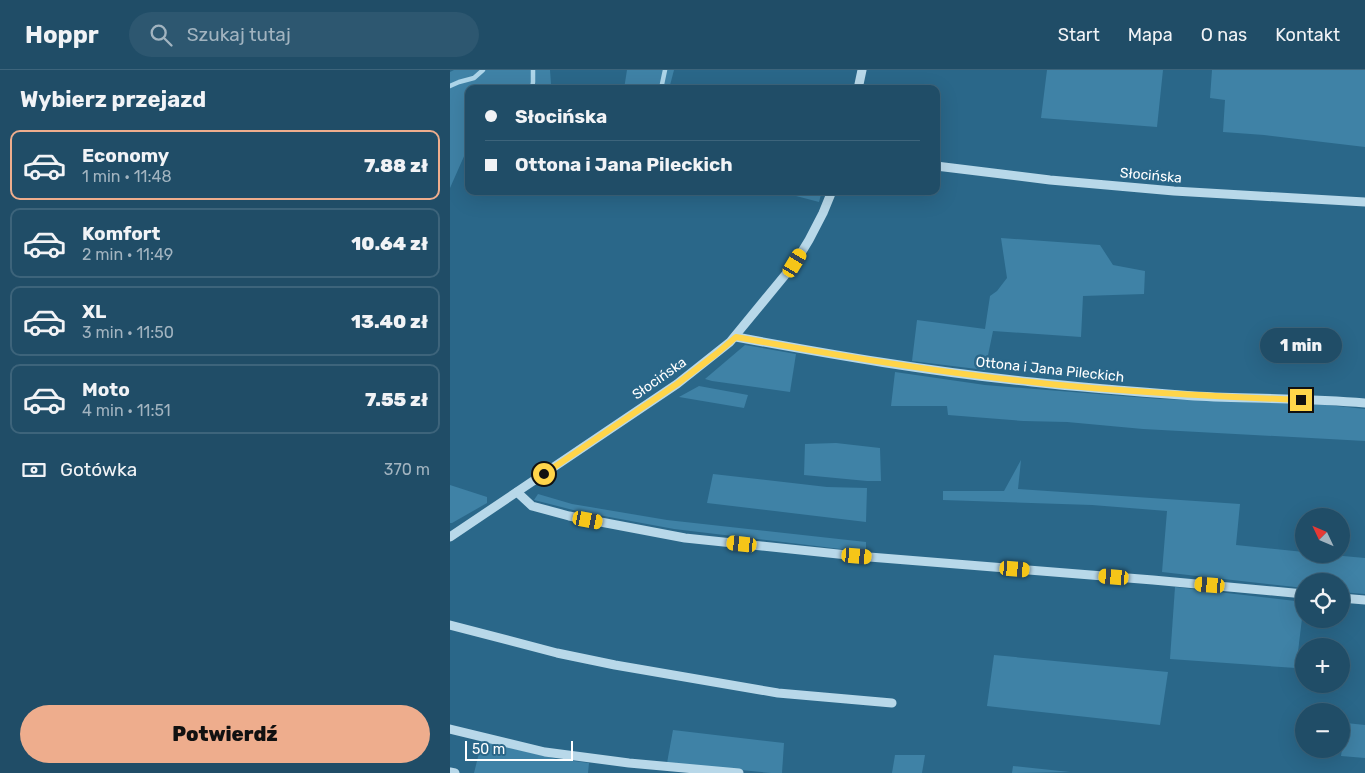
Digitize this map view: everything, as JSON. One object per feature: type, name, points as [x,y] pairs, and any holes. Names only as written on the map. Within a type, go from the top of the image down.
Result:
[{"type":"street","points":[[859,85],[862,70]]},
{"type":"street","name":"Słocińska","points":[[940,166],[1050,180],[1174,191],[1365,202]]},
{"type":"street","name":"Słocińska","points":[[450,537],[677,384],[736,337],[795,263],[830,195]]},
{"type":"street","name":"Ottona i Jana Pileckich","points":[[736,337],[938,371],[1033,382],[1195,396],[1365,403]]},
{"type":"street","points":[[517,492],[532,506],[550,511],[685,538],[857,556],[1295,593]]},
{"type":"street","points":[[1350,599],[1365,600]]},
{"type":"street","points":[[450,625],[557,653],[615,665],[778,693],[892,703]]},
{"type":"street","points":[[450,729],[545,752],[629,763],[739,773]]},
{"type":"street","points":[[450,772],[455,773]]},
{"type":"shaded area","points":[[454,70],[550,70],[553,85],[465,85],[465,154],[450,188],[450,72]]},
{"type":"shaded area","points":[[627,70],[674,70],[670,85],[625,85]]},
{"type":"shaded area","points":[[1047,70],[1163,70],[1157,127],[1041,118]]},
{"type":"shaded area","points":[[1212,70],[1365,70],[1365,147],[1223,132],[1225,100],[1210,98]]},
{"type":"shaded area","points":[[792,195],[821,195],[819,202]]},
{"type":"shaded area","points":[[1001,238],[1100,245],[1113,265],[1145,271],[1144,294],[1083,296],[1081,337],[993,331],[985,370],[912,361],[917,320],[985,329],[990,296],[997,291],[1007,278]]},
{"type":"shaded area","points":[[745,345],[796,354],[790,392],[705,379]]},
{"type":"shaded area","points":[[895,372],[985,385],[1160,399],[1327,405],[1365,409],[1365,441],[1143,429],[1067,422],[1023,421],[948,415],[947,406],[891,406]]},
{"type":"shaded area","points":[[699,386],[748,395],[744,408],[679,397]]},
{"type":"shaded area","points":[[836,443],[880,448],[881,481],[804,475],[805,444]]},
{"type":"shaded area","points":[[1021,460],[1018,489],[1240,504],[1236,545],[1295,551],[1295,563],[1350,563],[1350,557],[1365,558],[1365,594],[1350,593],[1350,573],[1295,573],[1295,587],[1162,572],[1167,511],[1092,505],[943,500],[943,491],[1004,491]]},
{"type":"shaded area","points":[[713,474],[827,487],[867,488],[866,522],[707,503]]},
{"type":"shaded area","points":[[450,485],[487,497],[487,503],[450,523]]},
{"type":"shaded area","points":[[538,494],[572,504],[667,520],[866,542],[866,552],[674,529],[577,511],[534,500]]},
{"type":"shaded area","points":[[1175,587],[1295,601],[1295,628],[1301,628],[1300,638],[1295,638],[1295,668],[1170,659]]},
{"type":"shaded area","points":[[994,655],[1168,672],[1160,725],[987,706]]},
{"type":"shaded area","points":[[1350,723],[1365,725],[1365,758],[1350,757]]},
{"type":"shaded area","points":[[673,730],[784,743],[782,773],[667,763]]},
{"type":"shaded area","points":[[482,741],[557,759],[589,763],[588,773],[474,773]]},
{"type":"shaded area","points":[[895,755],[925,755],[922,773],[892,773]]},
{"type":"shaded area","points":[[1013,766],[1070,772],[1012,773]]},
{"type":"waterway","points":[[450,86],[474,78],[483,70]]},
{"type":"waterway","points":[[533,70],[533,85]]},
{"type":"waterway","points":[[662,85],[665,70]]},
{"type":"route","points":[[544,474],[677,384],[736,337],[938,371],[1033,382],[1195,396],[1301,400]]}]
